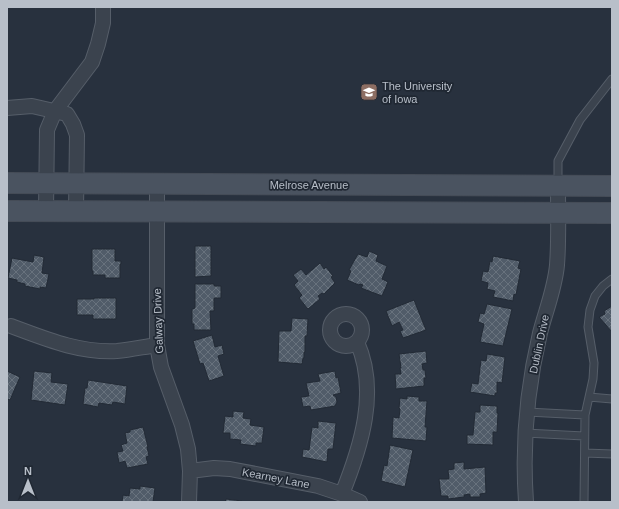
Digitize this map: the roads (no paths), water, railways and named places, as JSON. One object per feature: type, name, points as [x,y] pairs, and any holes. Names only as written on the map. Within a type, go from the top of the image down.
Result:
[{"type":"main road","name":"Melrose Avenue","points":[[7,183],[612,186]]},
{"type":"main road","points":[[7,211],[612,213]]},
{"type":"street","points":[[46,211],[47,130],[55,111],[92,62],[101,30],[103,7]]},
{"type":"street","points":[[7,108],[32,106],[67,114],[77,135],[76,211]]},
{"type":"street","name":"Galway Drive","points":[[157,184],[157,345],[160,367],[182,425],[188,449],[190,471],[189,502]]},
{"type":"street","name":"Dublin Drive","points":[[526,502],[524,482],[527,412],[539,340],[557,265],[558,186]]},
{"type":"street","points":[[11,326],[49,341],[70,347],[92,350],[116,351],[157,345]]},
{"type":"street","points":[[342,494],[356,459],[366,406],[366,374],[363,355],[357,342]]},
{"type":"street","name":"Kearney Lane","points":[[190,471],[214,468],[230,469],[318,486],[360,502]]},
{"type":"lane","points":[[558,186],[558,161],[580,120],[612,79]]},
{"type":"lane","points":[[584,502],[585,415],[593,379],[594,363],[588,327],[590,310],[595,296],[603,286],[612,279]]},
{"type":"lane","points":[[589,397],[612,399]]},
{"type":"lane","points":[[527,412],[585,415]]},
{"type":"lane","points":[[526,433],[584,436]]},
{"type":"lane","points":[[585,453],[612,454]]},
{"type":"place","name":"The University of Iowa","points":[[369,92]]}]
